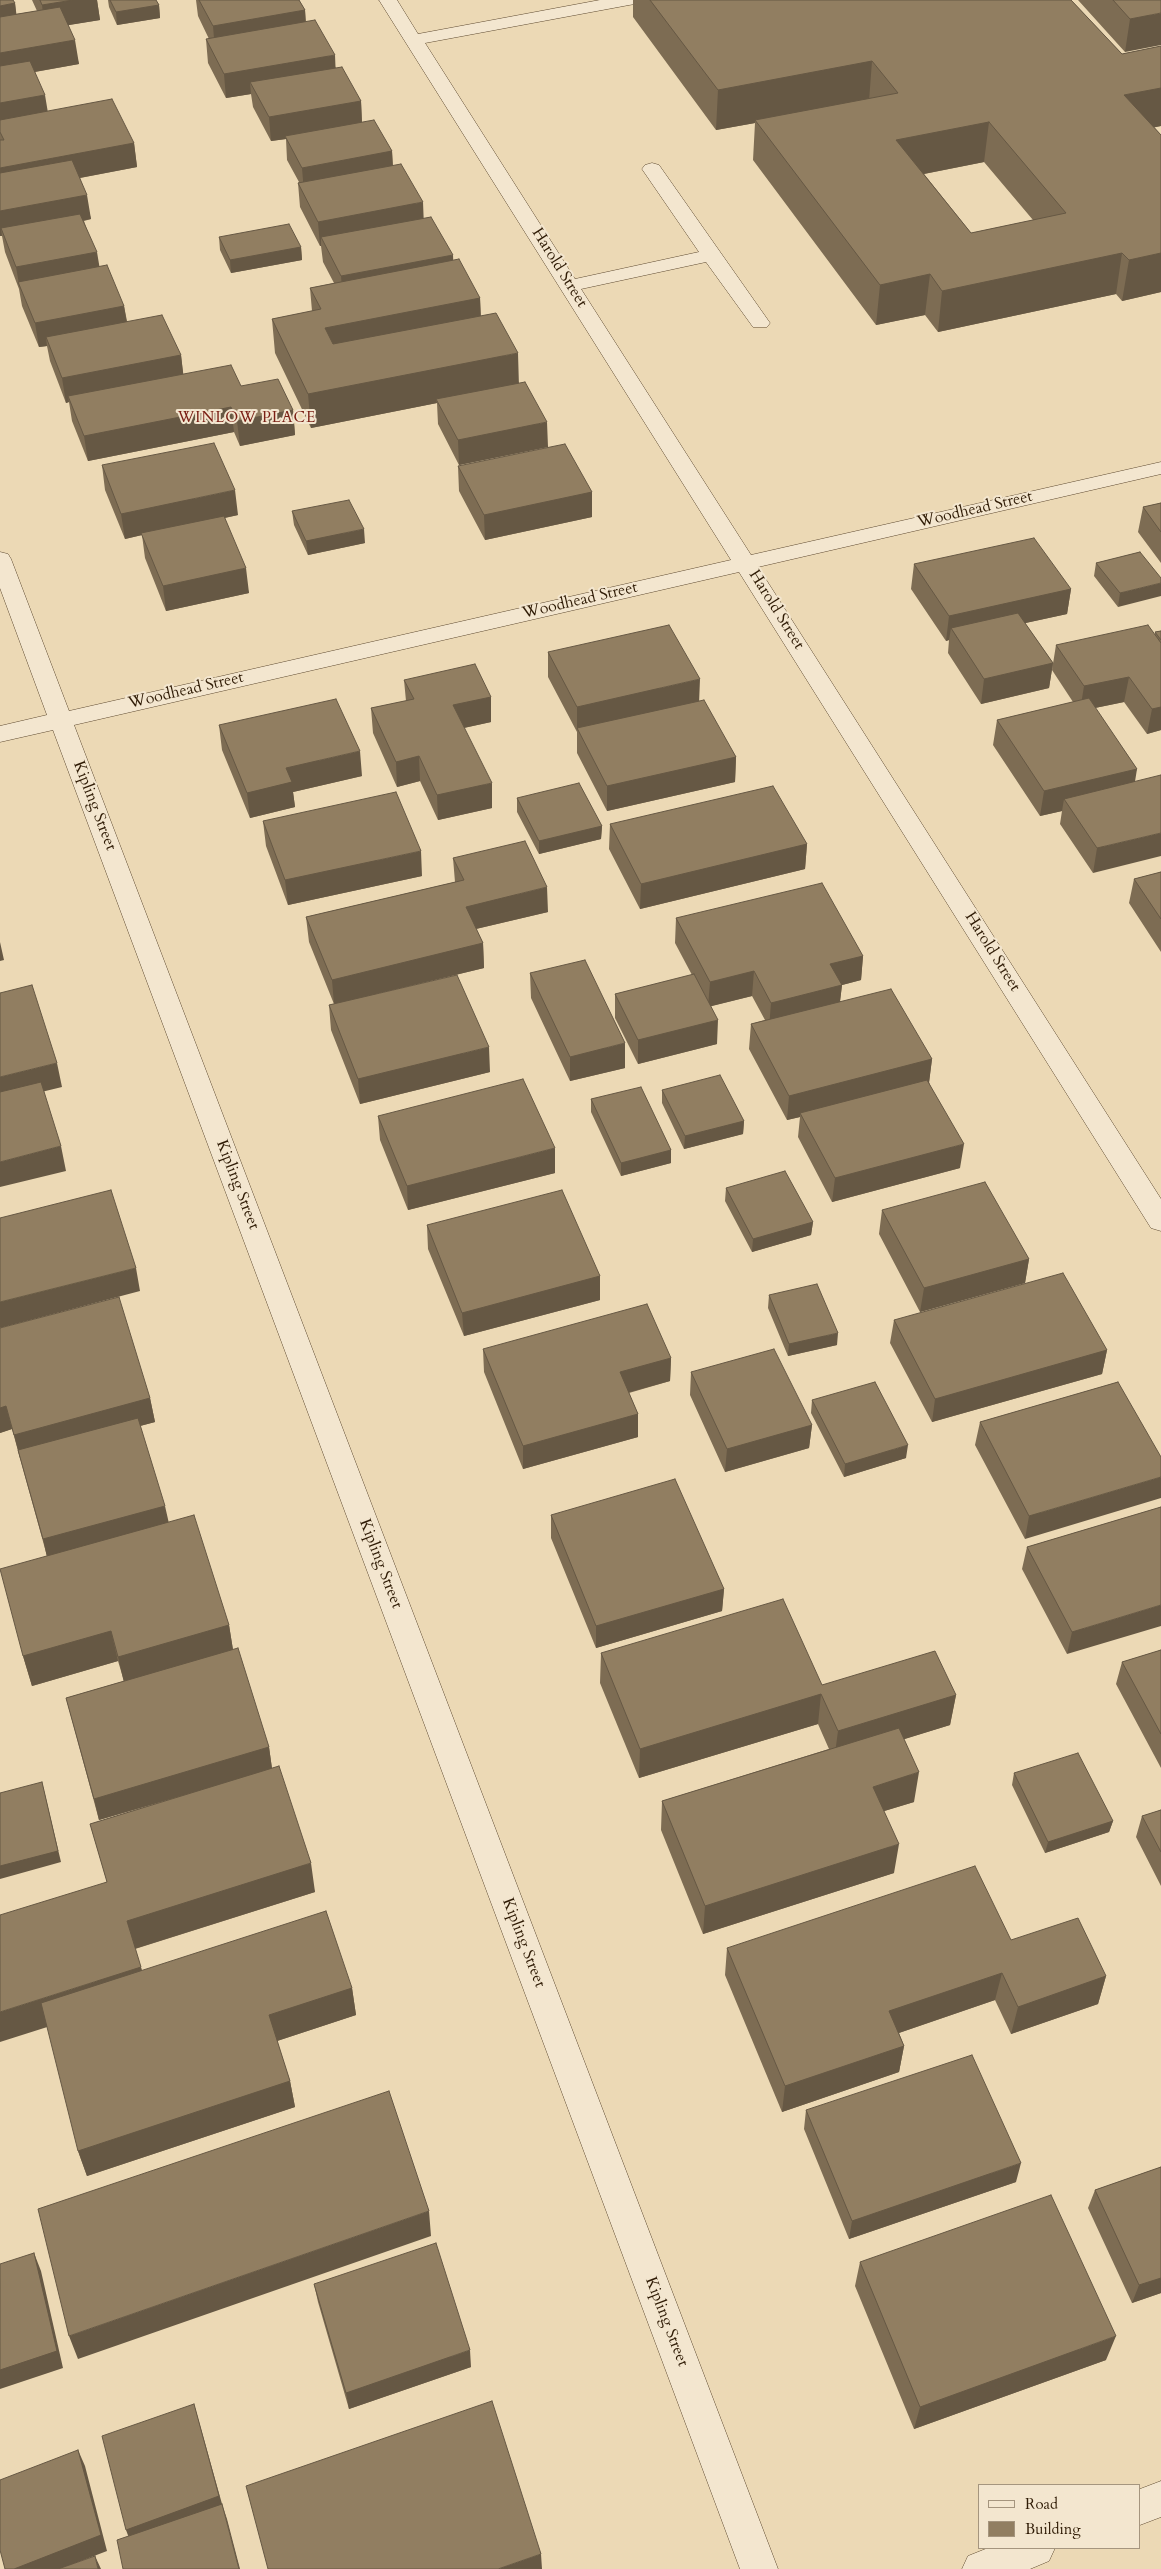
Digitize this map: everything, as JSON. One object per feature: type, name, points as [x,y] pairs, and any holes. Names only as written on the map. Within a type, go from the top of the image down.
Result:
[{"type":"street","name":"Harold Street","points":[[388,0],[746,562],[1161,1221]]},
{"type":"street","points":[[414,40],[629,0]]},
{"type":"street","points":[[652,170],[760,323]]},
{"type":"street","points":[[570,286],[711,255]]},
{"type":"street","name":"Woodhead Street","points":[[0,734],[1161,468]]},
{"type":"street","name":"Kipling Street","points":[[0,559],[759,2569]]},
{"type":"street","points":[[1141,2507],[1161,2499]]},
{"type":"street","points":[[982,2569],[1033,2549]]},
{"type":"building","points":[[0,0],[13,0],[15,3],[0,6]]},
{"type":"building","points":[[40,0],[73,0],[42,5]]},
{"type":"building","points":[[110,0],[156,0],[159,5],[116,12]]},
{"type":"building","points":[[199,0],[299,0],[305,10],[213,26]]},
{"type":"building","points":[[650,0],[1071,0],[1122,54],[1161,46],[1161,88],[1124,95],[1161,135],[1161,253],[1129,260],[1122,253],[942,291],[930,274],[880,285],[755,120],[898,93],[872,61],[718,90]],"holes":[[[989,122],[1066,213],[971,233],[896,140]]]},
{"type":"building","points":[[1113,0],[1161,0],[1161,13],[1130,19]]},
{"type":"building","points":[[60,7],[75,40],[0,53],[0,17]]},
{"type":"building","points":[[315,20],[335,55],[224,74],[206,39]]},
{"type":"building","points":[[30,61],[45,95],[0,103],[0,66]]},
{"type":"building","points":[[342,67],[361,101],[269,117],[250,82]]},
{"type":"building","points":[[112,99],[134,143],[0,168],[0,140],[4,140],[0,132],[0,120]]},
{"type":"building","points":[[374,120],[392,151],[302,168],[285,136]]},
{"type":"building","points":[[72,160],[87,195],[0,211],[0,173]]},
{"type":"building","points":[[401,164],[423,202],[318,222],[298,183]]},
{"type":"building","points":[[80,214],[97,252],[16,267],[1,228]]},
{"type":"building","points":[[431,217],[453,255],[341,276],[321,237]]},
{"type":"building","points":[[289,224],[301,247],[230,260],[219,237]]},
{"type":"building","points":[[459,259],[480,298],[325,328],[333,344],[496,313],[518,353],[308,394],[272,319],[321,309],[310,288]]},
{"type":"building","points":[[107,265],[124,306],[35,323],[18,282]]},
{"type":"building","points":[[162,315],[181,355],[62,378],[46,337]]},
{"type":"building","points":[[231,365],[241,386],[278,379],[293,410],[237,421],[231,407],[84,436],[68,396]]},
{"type":"building","points":[[525,382],[547,422],[458,440],[436,399]]},
{"type":"building","points":[[214,443],[235,490],[121,514],[102,465]]},
{"type":"building","points":[[565,444],[592,492],[484,515],[458,466]]},
{"type":"building","points":[[349,500],[364,529],[306,541],[292,511]]},
{"type":"building","points":[[1161,503],[1161,532],[1143,507]]},
{"type":"building","points":[[224,516],[246,568],[163,586],[141,533]]},
{"type":"building","points":[[1034,538],[1071,589],[949,616],[914,564]]},
{"type":"building","points":[[1140,552],[1161,578],[1161,583],[1120,593],[1096,563]]},
{"type":"building","points":[[1018,613],[1053,663],[984,679],[951,628]]},
{"type":"building","points":[[669,625],[700,679],[577,707],[548,652]]},
{"type":"building","points":[[1148,625],[1161,643],[1161,707],[1152,709],[1129,677],[1084,686],[1056,645]]},
{"type":"building","points":[[1161,631],[1161,640],[1155,632]]},
{"type":"building","points":[[475,664],[491,697],[453,705],[492,783],[437,795],[419,756],[396,762],[371,708],[414,699],[404,680]]},
{"type":"building","points":[[1089,698],[1137,769],[1044,791],[997,720]]},
{"type":"building","points":[[336,699],[360,751],[286,768],[292,782],[247,793],[219,725]]},
{"type":"building","points":[[704,700],[736,757],[607,786],[577,728]]},
{"type":"building","points":[[1161,775],[1161,833],[1097,848],[1064,799]]},
{"type":"building","points":[[579,783],[602,826],[539,841],[517,798]]},
{"type":"building","points":[[773,786],[807,844],[641,884],[610,824]]},
{"type":"building","points":[[396,792],[421,851],[285,880],[263,821]]},
{"type":"building","points":[[525,841],[547,887],[466,907],[483,943],[332,980],[306,917],[464,880],[453,858]]},
{"type":"building","points":[[1161,872],[1161,919],[1134,879]]},
{"type":"building","points":[[822,883],[863,956],[830,964],[842,985],[771,1003],[754,971],[710,982],[676,918]]},
{"type":"building","points":[[585,960],[625,1043],[570,1057],[530,973]]},
{"type":"building","points":[[694,974],[718,1020],[638,1040],[615,994]]},
{"type":"building","points":[[457,975],[489,1047],[358,1079],[329,1005]]},
{"type":"building","points":[[32,985],[57,1063],[0,1077],[0,993]]},
{"type":"building","points":[[891,989],[932,1059],[789,1096],[751,1024]]},
{"type":"building","points":[[720,1075],[744,1121],[685,1136],[662,1090]]},
{"type":"building","points":[[523,1079],[555,1148],[407,1186],[378,1116]]},
{"type":"building","points":[[927,1080],[964,1144],[835,1178],[800,1113]]},
{"type":"building","points":[[41,1082],[61,1146],[0,1162],[0,1092]]},
{"type":"building","points":[[641,1087],[671,1150],[621,1163],[591,1099]]},
{"type":"building","points":[[785,1171],[813,1222],[753,1239],[726,1188]]},
{"type":"building","points":[[985,1182],[1029,1259],[924,1288],[882,1210]]},
{"type":"building","points":[[111,1190],[136,1268],[0,1302],[0,1218]]},
{"type":"building","points":[[562,1190],[600,1276],[462,1313],[427,1225]]},
{"type":"building","points":[[1063,1273],[1107,1350],[935,1399],[894,1320]]},
{"type":"building","points":[[817,1284],[838,1333],[789,1344],[769,1295]]},
{"type":"building","points":[[119,1297],[150,1398],[14,1435],[6,1406],[0,1408],[0,1328]]},
{"type":"building","points":[[647,1304],[671,1358],[620,1372],[638,1414],[523,1446],[483,1349]]},
{"type":"building","points":[[774,1349],[812,1425],[727,1449],[691,1372]]},
{"type":"building","points":[[875,1382],[908,1445],[845,1464],[812,1400]]},
{"type":"building","points":[[1118,1382],[1161,1457],[1161,1477],[1029,1516],[980,1422]]},
{"type":"building","points":[[138,1418],[165,1506],[43,1539],[18,1450]]},
{"type":"building","points":[[675,1479],[724,1589],[596,1626],[551,1515]]},
{"type":"building","points":[[1161,1507],[1161,1605],[1072,1632],[1027,1547]]},
{"type":"building","points":[[194,1515],[229,1625],[118,1657],[111,1631],[23,1656],[0,1569]]},
{"type":"building","points":[[783,1599],[822,1685],[935,1651],[956,1695],[838,1731],[821,1694],[640,1749],[601,1653]]},
{"type":"building","points":[[238,1648],[269,1747],[94,1799],[66,1698]]},
{"type":"building","points":[[1161,1650],[1161,1734],[1122,1662]]},
{"type":"building","points":[[899,1728],[919,1772],[873,1787],[899,1844],[705,1906],[662,1801]]},
{"type":"building","points":[[1078,1753],[1113,1821],[1048,1842],[1014,1773]]},
{"type":"building","points":[[279,1766],[311,1863],[127,1921],[141,1967],[0,2012],[0,1915],[107,1882],[90,1824]]},
{"type":"building","points":[[42,1782],[58,1851],[0,1866],[0,1793]]},
{"type":"building","points":[[1161,1810],[1161,1852],[1142,1816]]},
{"type":"building","points":[[975,1866],[1011,1940],[1078,1918],[1106,1976],[1018,2007],[1002,1973],[889,2011],[904,2046],[785,2086],[727,1948]]},
{"type":"building","points":[[326,1911],[352,1988],[269,2015],[290,2081],[78,2151],[41,2003]]},
{"type":"building","points":[[972,2055],[1021,2163],[852,2221],[806,2110]]},
{"type":"building","points":[[389,2091],[429,2211],[69,2336],[38,2209]]},
{"type":"building","points":[[1161,2167],[1161,2278],[1139,2285],[1095,2190]]},
{"type":"building","points":[[1051,2195],[1116,2336],[920,2407],[860,2262]]},
{"type":"building","points":[[436,2243],[470,2350],[346,2393],[314,2284]]},
{"type":"building","points":[[34,2253],[57,2351],[0,2370],[0,2264]]},
{"type":"building","points":[[492,2401],[541,2554],[498,2569],[268,2569],[246,2486]]},
{"type":"building","points":[[194,2404],[219,2496],[126,2530],[102,2436]]},
{"type":"building","points":[[78,2450],[101,2535],[14,2569],[5,2569],[0,2550],[0,2480]]},
{"type":"building","points":[[222,2504],[239,2569],[123,2569],[117,2540]]},
{"type":"building","points":[[95,2556],[98,2569],[58,2569]]},
{"type":"district","name":"WINLOW PLACE","points":[[247,419]]}]
